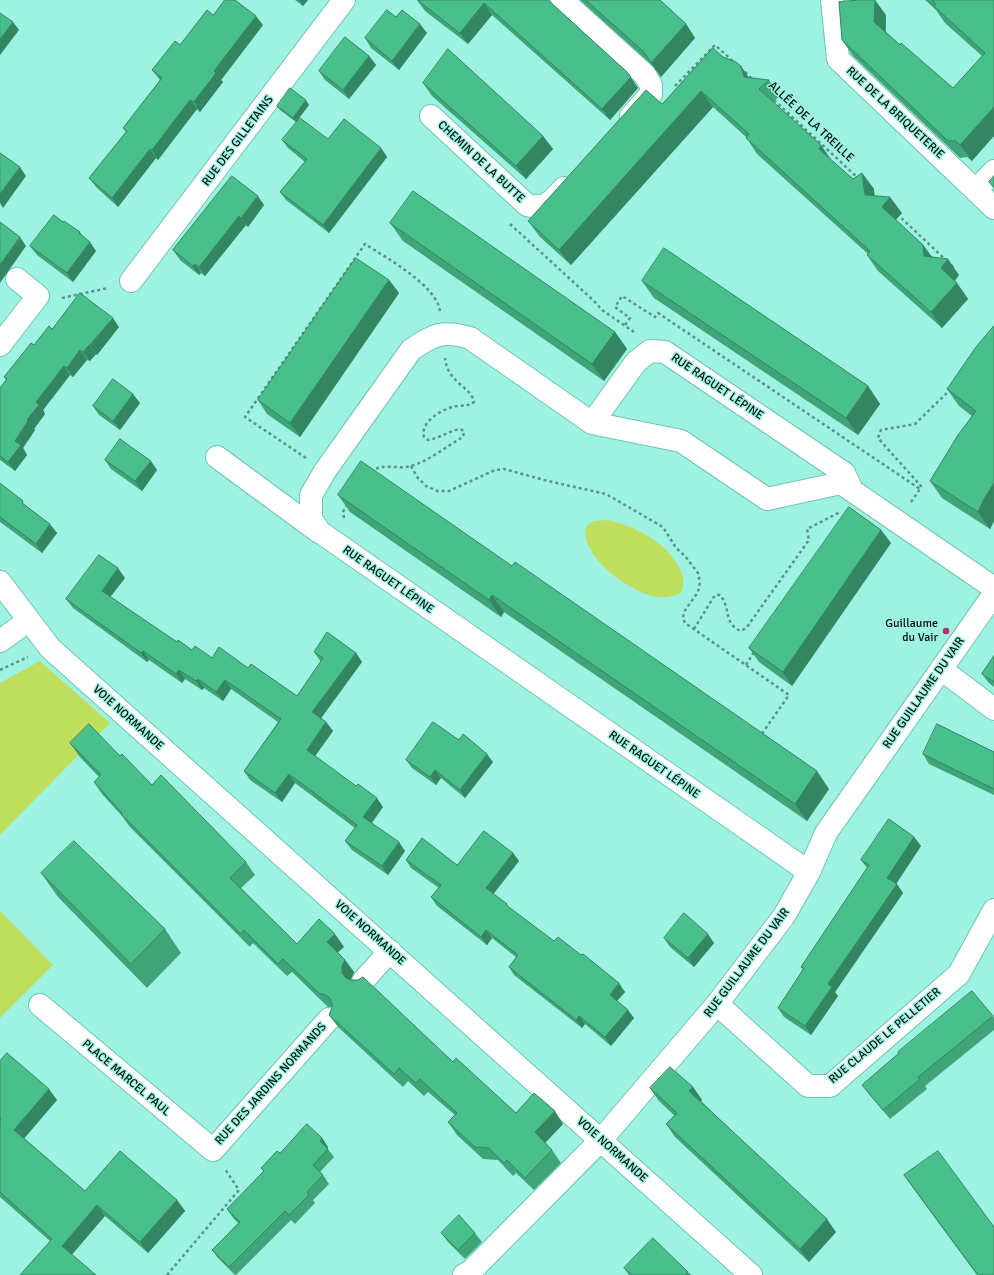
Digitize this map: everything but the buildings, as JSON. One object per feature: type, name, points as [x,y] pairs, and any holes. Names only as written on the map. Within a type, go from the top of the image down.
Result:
[{"type":"street","name":"RUE DES GILLETAINS","points":[[131,281],[344,0]]},
{"type":"street","points":[[562,0],[645,75],[651,90],[618,129]]},
{"type":"street","name":"RUE DE LA BRIQUETERIE","points":[[832,0],[838,59],[994,208]]},
{"type":"street","name":"CHEMIN DE LA BUTTE","points":[[431,116],[527,205],[535,207],[548,205],[575,176]]},
{"type":"street","points":[[976,190],[994,171]]},
{"type":"street","points":[[0,345],[38,296],[17,279]]},
{"type":"street","name":"RUE RAGUET LÉPINE","points":[[809,872],[320,532],[311,519],[311,495],[325,471],[411,350],[426,340],[442,334],[456,334],[470,338],[592,423],[681,440],[767,499],[841,483],[848,500],[898,522],[994,588]]},
{"type":"street","name":"RUE RAGUET LÉPINE","points":[[592,423],[636,362],[650,351],[665,352],[844,473],[848,500]]},
{"type":"street","points":[[216,457],[320,532]]},
{"type":"street","name":"VOIE NORMANDE","points":[[0,582],[50,648],[390,950],[751,1275]]},
{"type":"street","name":"RUE GUILLAUME DU VAIR","points":[[464,1275],[471,1271],[602,1140],[718,1004],[784,916],[809,872],[826,833],[994,594]]},
{"type":"street","points":[[0,641],[29,620]]},
{"type":"street","points":[[941,669],[994,709]]},
{"type":"street","name":"RUE CLAUDE LE PELLETIER","points":[[718,1004],[808,1086],[830,1086],[959,974],[994,910]]},
{"type":"street","points":[[363,981],[390,950]]},
{"type":"street","name":"PLACE MARCEL PAUL","points":[[40,1005],[213,1150]]},
{"type":"street","name":"RUE DES JARDINS NORMANDS","points":[[213,1150],[329,1019]]},
{"type":"path","points":[[651,90],[676,86],[715,45],[738,66]]},
{"type":"path","name":"ALLÉE DE LA TREILLE","points":[[744,71],[755,82]]},
{"type":"path","name":"ALLÉE DE LA TREILLE","points":[[772,98],[864,183]]},
{"type":"path","points":[[518,197],[501,216],[594,300],[602,310],[665,352]]},
{"type":"path","points":[[892,210],[955,269]]},
{"type":"path","points":[[325,471],[245,417],[365,244],[419,280],[439,304],[445,362],[448,372],[454,380],[470,393],[474,402],[469,405],[445,410],[432,418],[424,426],[422,432],[424,437],[428,440],[435,439],[454,430],[460,429],[464,431],[463,436],[421,462],[402,468],[381,468],[374,470],[368,475]]},
{"type":"path","points":[[38,296],[46,299],[57,299],[100,291],[131,281]]},
{"type":"path","points":[[625,325],[630,318],[615,307],[622,296],[655,317],[658,313],[920,489]]},
{"type":"path","points":[[898,522],[922,486],[878,438],[882,430],[915,424],[955,385]]},
{"type":"path","points":[[411,466],[417,477],[426,486],[436,491],[449,491],[495,470],[504,469],[606,494],[663,527],[676,548],[685,556],[698,573],[700,582],[698,592],[684,612],[683,618],[685,623],[789,695],[759,737]]},
{"type":"path","points":[[345,520],[342,517],[343,512],[351,499]]},
{"type":"path","points":[[694,629],[715,595],[720,595],[724,599],[734,629],[741,632],[747,627],[809,540],[807,529],[848,500]]},
{"type":"path","points":[[0,670],[50,648]]},
{"type":"path","points":[[746,665],[755,652]]},
{"type":"path","points":[[167,1275],[239,1190],[213,1150]]},
{"type":"green space","points":[[608,520],[628,526],[647,535],[671,555],[681,571],[684,582],[681,593],[664,597],[646,594],[634,589],[609,572],[590,550],[586,538],[586,526],[594,521]]},
{"type":"green space","points":[[40,661],[110,723],[0,835],[0,683]]},
{"type":"green space","points":[[0,911],[53,965],[0,1018]]},
{"type":"place","name":"Guillaume du Vair","points":[[946,631]]}]
